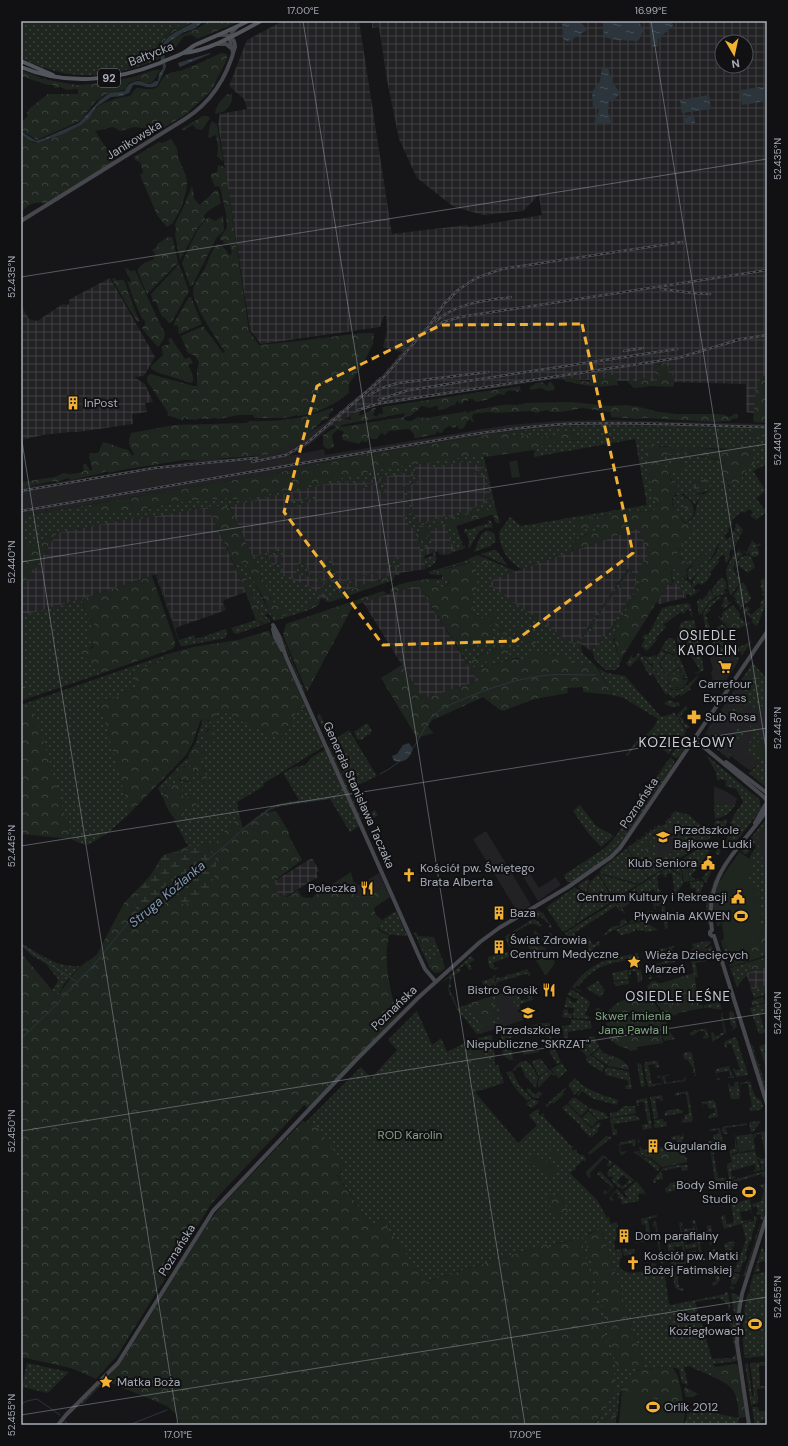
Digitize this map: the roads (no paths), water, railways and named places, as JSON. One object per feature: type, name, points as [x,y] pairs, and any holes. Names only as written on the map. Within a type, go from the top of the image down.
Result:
[{"type":"main road","name":"Bałtycka","points":[[21,67],[44,75],[79,79],[107,78],[134,72],[167,60],[248,21]]},
{"type":"main road","name":"Bałtycka","points":[[183,53],[194,52],[230,37],[261,21]]},
{"type":"main road","name":"Bałtycka","points":[[21,61],[55,76]]},
{"type":"street","points":[[230,37],[234,30],[240,25]]},
{"type":"street","name":"Janikowska","points":[[21,221],[197,111],[221,84],[229,67],[232,51],[235,49],[236,37],[242,31]]},
{"type":"street","points":[[218,35],[230,37],[235,43]]},
{"type":"street","name":"Janikowska","points":[[230,37],[229,42],[232,51]]},
{"type":"street","points":[[213,44],[226,44],[232,51]]},
{"type":"street","name":"Generała Stanisława Taczaka","points":[[286,657],[279,636],[273,625],[275,637],[286,657],[418,954],[425,968],[436,982]]},
{"type":"street","name":"Poznańska","points":[[58,1425],[64,1417],[118,1363],[206,1221],[217,1206],[356,1060],[436,982],[489,935],[563,890],[616,852],[630,835],[767,632]]},
{"type":"street","points":[[694,739],[767,801],[749,833]]},
{"type":"street","points":[[717,757],[732,766],[767,793]]},
{"type":"street","points":[[767,810],[724,866],[712,894],[710,909],[712,930],[710,934],[711,936],[714,936],[767,1104]]},
{"type":"street","points":[[749,1425],[737,1343],[738,1317],[741,1299],[767,1215]]},
{"type":"water","points":[[196,21],[204,21],[194,29],[184,32],[169,42],[164,52],[166,67],[157,86],[150,87],[133,85],[129,93],[122,96],[111,97],[96,107],[89,118],[81,125],[63,134],[38,143],[29,140],[21,134],[21,131],[36,141],[45,138],[79,123],[100,100],[110,93],[125,91],[129,84],[136,81],[151,84],[158,81],[159,74],[163,68],[161,50],[163,44],[172,34]]},
{"type":"water","points":[[565,21],[580,21],[587,30],[568,42],[563,39],[562,24]]},
{"type":"water","points":[[603,21],[638,21],[644,30],[638,41],[615,40],[604,37]]},
{"type":"water","points":[[649,21],[672,21],[673,26],[658,39],[658,46],[651,47]]},
{"type":"water","points":[[210,53],[180,67],[179,66],[178,63]]},
{"type":"water","points":[[602,68],[608,68],[612,81],[620,93],[616,98],[609,102],[608,112],[612,124],[594,123],[599,111],[598,107],[593,107],[592,92],[600,81]]},
{"type":"water","points":[[767,86],[767,101],[742,105],[740,90]]},
{"type":"water","points":[[709,95],[711,109],[682,113],[680,100]]},
{"type":"water","points":[[694,116],[695,123],[684,125],[683,118]]},
{"type":"water","points":[[409,743],[413,749],[408,758],[401,762],[394,761],[392,756],[397,754],[403,745]]},
{"type":"waterway","name":"Struga Koźlanka","points":[[413,748],[434,715],[447,706],[504,684],[527,678],[555,675],[595,675]]},
{"type":"waterway","name":"Struga Koźlanka","points":[[380,774],[399,762]]},
{"type":"waterway","name":"Struga Koźlanka","points":[[226,845],[244,828],[272,807],[282,804],[326,799],[343,792]]},
{"type":"waterway","name":"Struga Koźlanka","points":[[62,998],[94,965],[127,924],[139,913],[178,886],[193,871],[225,846]]},
{"type":"waterway","points":[[21,945],[77,982]]},
{"type":"waterway","name":"Struga Koźlanka","points":[[21,1039],[61,1000]]},
{"type":"waterway","points":[[664,1004],[669,1003],[671,1008]]},
{"type":"waterway","points":[[21,1404],[37,1399],[60,1415]]},
{"type":"waterway","points":[[129,1425],[167,1410]]},
{"type":"waterway","points":[[65,1421],[68,1425]]},
{"type":"railway","points":[[252,462],[286,455],[308,442],[384,377],[429,326],[444,304],[458,290],[476,278],[502,269],[682,242]]},
{"type":"railway","points":[[427,332],[443,322],[460,317],[767,270]]},
{"type":"railway","points":[[661,289],[710,294]]},
{"type":"railway","points":[[436,321],[453,310],[472,303],[511,297]]},
{"type":"railway","points":[[735,340],[767,335]]},
{"type":"railway","points":[[358,410],[381,403],[678,358],[741,339]]},
{"type":"railway","points":[[624,351],[643,348]]},
{"type":"railway","points":[[379,400],[409,390],[677,349]]},
{"type":"railway","points":[[369,395],[382,388],[398,383],[488,372]]},
{"type":"railway","points":[[21,511],[517,428],[590,423],[767,427]]},
{"type":"railway","points":[[21,491],[154,468],[257,458]]},
{"type":"place","name":"InPost","points":[[73,403]]},
{"type":"place","name":"Carrefour Express","points":[[725,667]]},
{"type":"place","name":"Sub Rosa","points":[[694,717]]},
{"type":"place","name":"Przedszkole Bajkowe Ludki","points":[[663,837]]},
{"type":"place","name":"Klub Seniora","points":[[708,863]]},
{"type":"place","name":"Kościół pw. Świętego Brata Alberta","points":[[409,875]]},
{"type":"place","name":"Poleczka","points":[[367,888]]},
{"type":"place","name":"Centrum Kultury i Rekreacji","points":[[738,897]]},
{"type":"place","name":"Baza","points":[[499,913]]},
{"type":"place","name":"Pływalnia AKWEN","points":[[741,916]]},
{"type":"place","name":"Świat Zdrowia Centrum Medyczne","points":[[499,947]]},
{"type":"place","name":"Wieża Dziecięcych Marzeń","points":[[634,962]]},
{"type":"place","name":"Bistro Grosik","points":[[549,990]]},
{"type":"place","name":"Przedszkole Niepubliczne \"SKRZAT\"","points":[[528,1013]]},
{"type":"place","name":"Gugulandia","points":[[653,1146]]},
{"type":"place","name":"Body Smile Studio","points":[[749,1192]]},
{"type":"place","name":"Dom parafialny","points":[[624,1236]]},
{"type":"place","name":"Kościół pw. Matki Bożej Fatimskiej","points":[[633,1263]]},
{"type":"place","name":"Skatepark w Koziegłowach","points":[[755,1324]]},
{"type":"place","name":"Matka Boża","points":[[106,1382]]},
{"type":"place","name":"Orlik 2012","points":[[653,1407]]},
{"type":"district","name":"OSIEDLE KAROLIN","points":[[708,642]]},
{"type":"district","name":"KOZIEGŁOWY","points":[[687,742]]},
{"type":"district","name":"OSIEDLE LEŚNE","points":[[678,996]]},
{"type":"park label","name":"Skwer imienia Jana Pawła II","points":[[633,1023]]},
{"type":"park label","name":"ROD Karolin","points":[[410,1135]]}]
